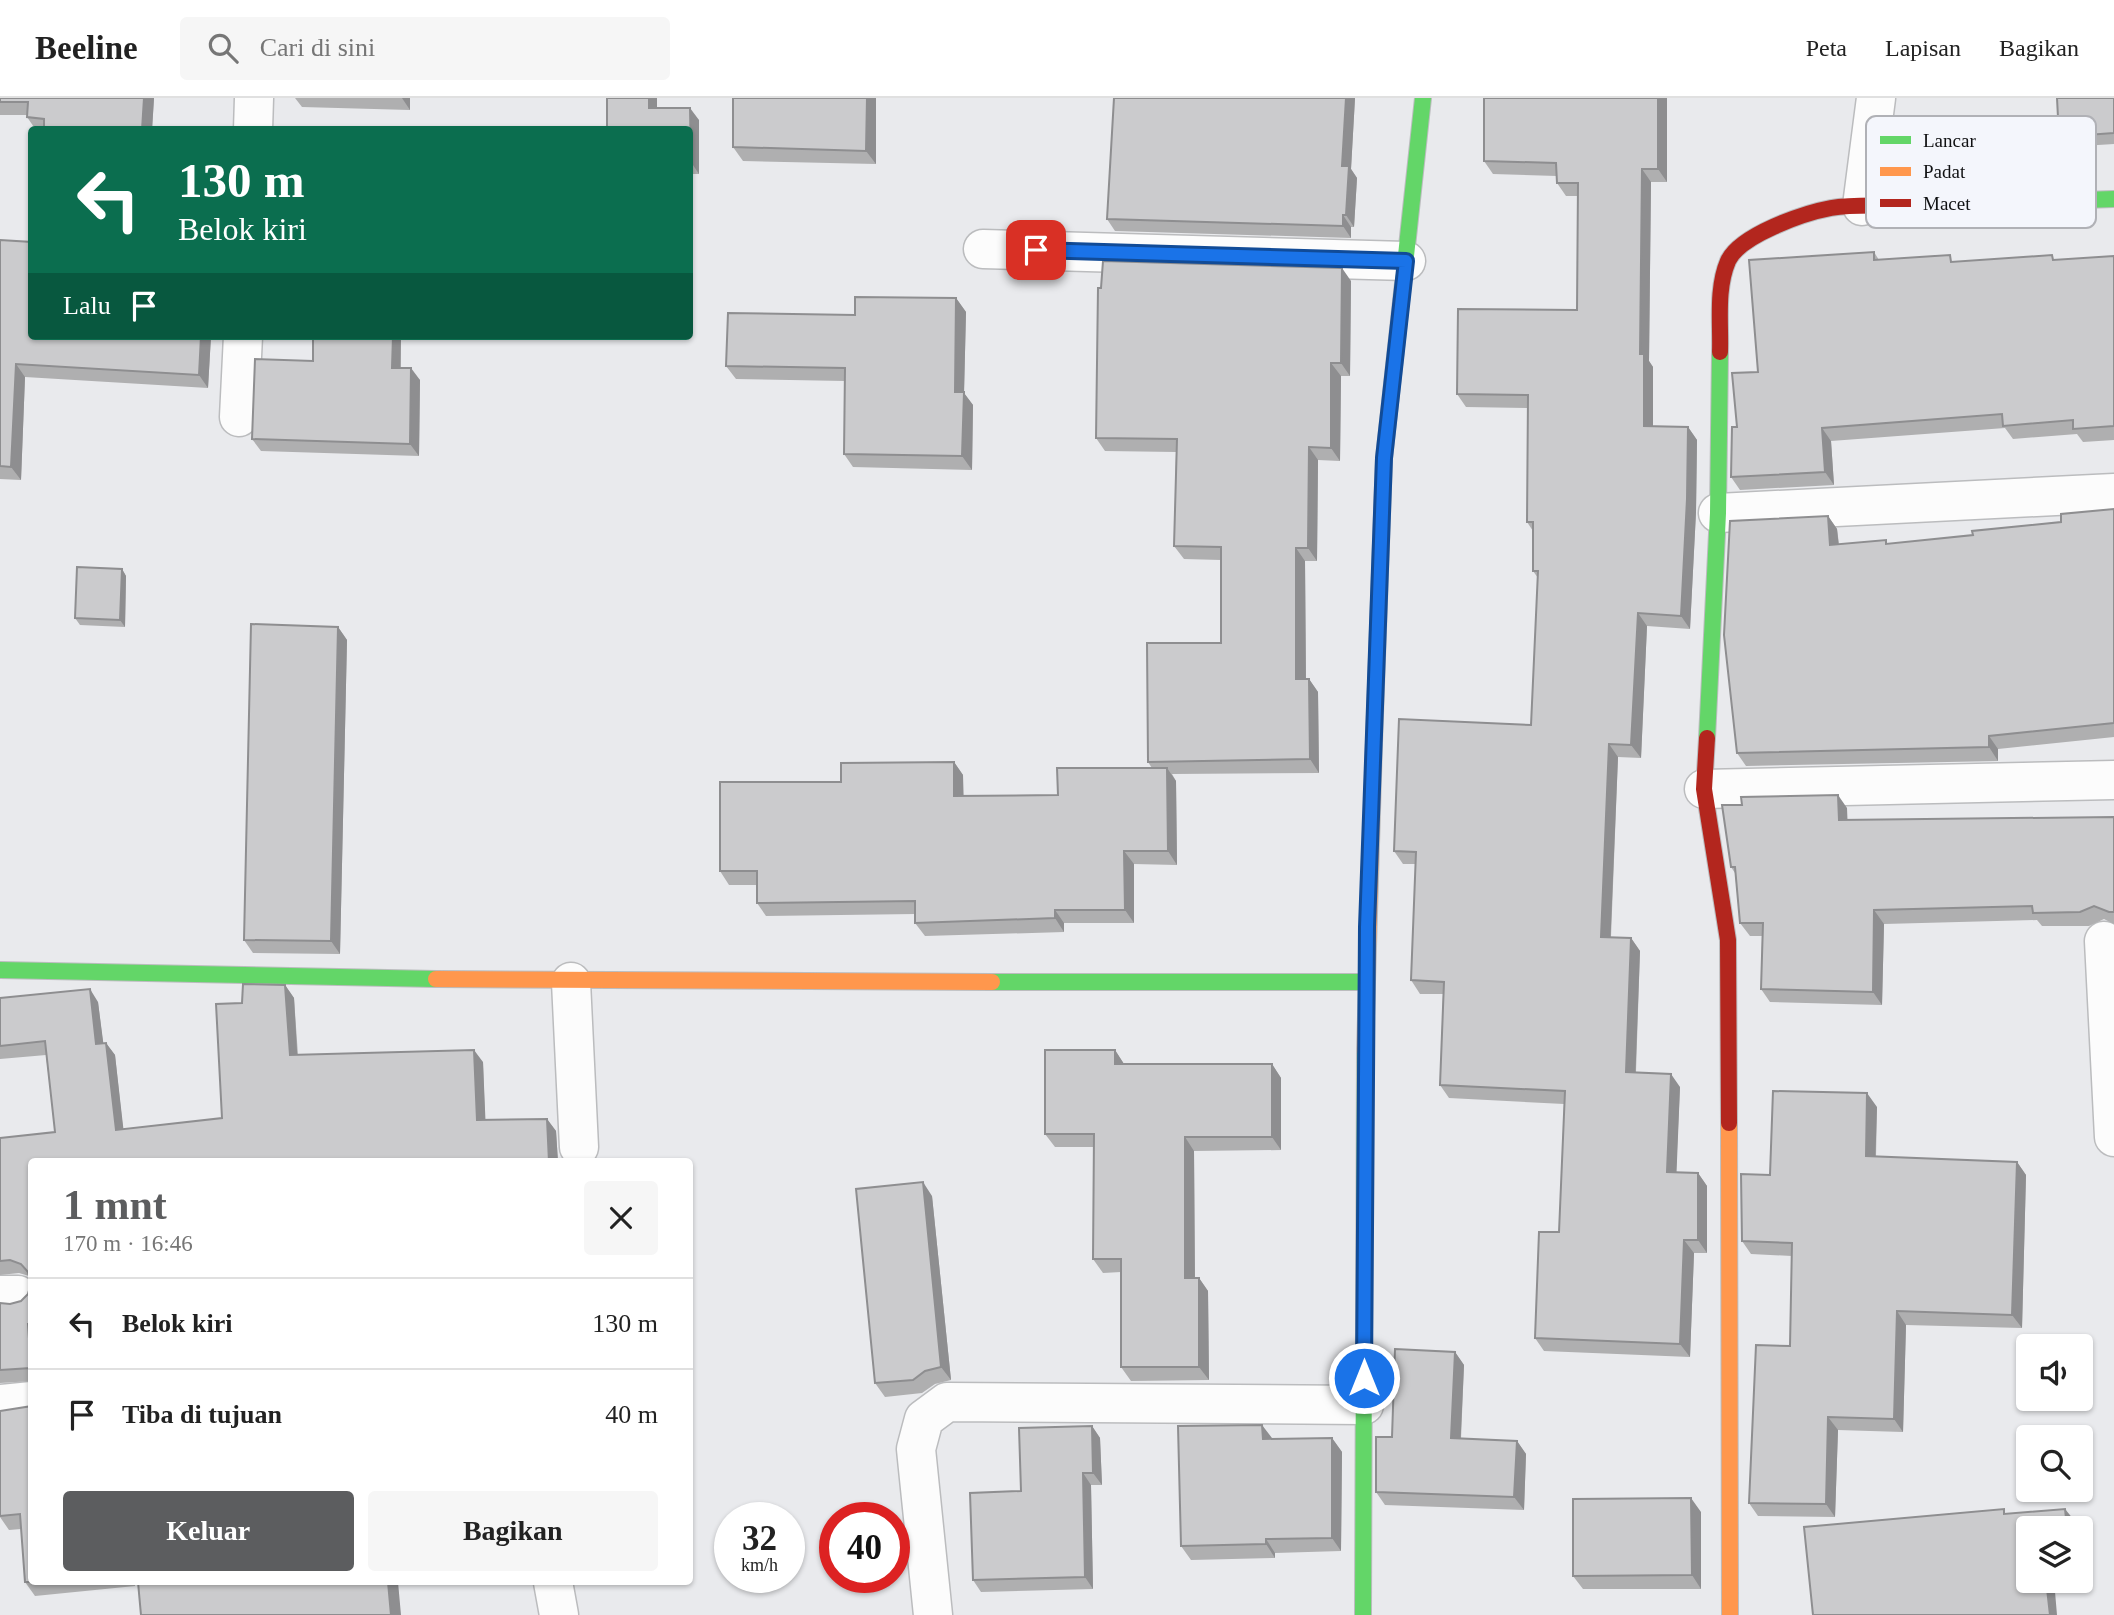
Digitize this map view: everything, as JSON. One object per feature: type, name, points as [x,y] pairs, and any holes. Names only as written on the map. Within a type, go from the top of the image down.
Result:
[{"type":"street","points":[[253,126],[254,98]]},
{"type":"street","points":[[1363,1615],[1365,982],[1384,458],[1423,98]]},
{"type":"street","points":[[1874,116],[1876,98]]},
{"type":"street","points":[[1862,206],[1866,175]]},
{"type":"street","points":[[2096,200],[2114,199]]},
{"type":"street","points":[[1730,1615],[1728,940],[1704,789],[1718,513],[1721,289],[1726,266],[1736,249],[1803,215],[1832,208],[1866,206]]},
{"type":"street","points":[[983,249],[1406,261]]},
{"type":"street","points":[[239,417],[243,340]]},
{"type":"street","points":[[1718,513],[2114,493]]},
{"type":"street","points":[[1704,789],[2114,780]]},
{"type":"street","points":[[2104,941],[2114,1137]]},
{"type":"street","points":[[0,970],[572,982],[1365,982]]},
{"type":"street","points":[[572,982],[579,1147]]},
{"type":"street","points":[[0,1404],[28,1401]]},
{"type":"street","points":[[933,1615],[916,1449],[924,1419],[947,1402],[1364,1405]]},
{"type":"street","points":[[554,1585],[559,1615]]},
{"type":"building","points":[[0,98],[144,98],[142,126],[44,126],[44,119],[27,117],[28,102],[0,102]]},
{"type":"building","points":[[607,98],[649,98],[649,108],[690,108],[690,126],[607,126]]},
{"type":"building","points":[[733,98],[867,98],[866,151],[733,147]]},
{"type":"building","points":[[1114,98],[1346,98],[1342,166],[1349,166],[1343,226],[1107,219]]},
{"type":"building","points":[[1484,98],[1658,98],[1658,169],[1642,169],[1640,354],[1644,354],[1644,426],[1688,427],[1681,616],[1638,613],[1631,745],[1609,744],[1601,937],[1631,938],[1626,1072],[1671,1074],[1667,1172],[1698,1173],[1698,1240],[1684,1240],[1680,1344],[1535,1338],[1539,1232],[1559,1232],[1565,1091],[1440,1085],[1444,982],[1411,980],[1416,852],[1394,851],[1399,719],[1531,725],[1538,571],[1533,571],[1533,522],[1527,522],[1528,395],[1457,394],[1458,309],[1577,310],[1578,183],[1557,183],[1556,163],[1484,161]]},
{"type":"building","points":[[2057,98],[2114,98],[2114,133],[2096,134],[2096,116],[2058,116]]},
{"type":"building","points":[[0,240],[28,242],[28,340],[201,340],[199,375],[16,364],[11,467],[0,466]]},
{"type":"building","points":[[1874,252],[1874,260],[1950,255],[1951,262],[2052,255],[2053,260],[2114,256],[2114,426],[2073,429],[2073,420],[2003,426],[2002,414],[1822,428],[1825,472],[1731,477],[1732,427],[1737,427],[1732,373],[1758,372],[1749,260]]},
{"type":"building","points":[[1103,261],[1342,268],[1341,363],[1331,363],[1331,448],[1309,447],[1308,548],[1296,548],[1296,679],[1309,679],[1310,759],[1148,762],[1147,643],[1221,643],[1221,547],[1174,546],[1177,439],[1096,438],[1098,288],[1101,288]]},
{"type":"building","points":[[855,297],[956,298],[955,392],[964,392],[962,456],[844,454],[845,368],[726,366],[728,313],[855,315]]},
{"type":"building","points":[[313,340],[393,340],[392,368],[411,368],[410,444],[252,439],[255,359],[313,361]]},
{"type":"building","points":[[2114,509],[2114,723],[1989,736],[1989,747],[1737,753],[1724,635],[1730,521],[1828,516],[1830,545],[1886,540],[1886,544],[1973,535],[1972,531],[2061,522],[2061,514]]},
{"type":"building","points":[[77,567],[122,569],[120,620],[75,618]]},
{"type":"building","points":[[251,624],[338,627],[331,941],[244,940]]},
{"type":"building","points":[[954,762],[954,796],[1058,795],[1057,768],[1167,768],[1168,851],[1124,851],[1125,910],[1055,910],[1055,918],[915,923],[915,901],[757,903],[757,871],[720,871],[720,782],[841,782],[841,763]]},
{"type":"building","points":[[1838,795],[1839,820],[2114,817],[2114,912],[2094,906],[2080,912],[2033,913],[2032,906],[1874,910],[1873,992],[1761,989],[1763,923],[1740,923],[1735,867],[1731,867],[1722,805],[1742,805],[1741,797]]},
{"type":"building","points":[[243,984],[285,985],[290,1055],[474,1050],[477,1120],[547,1119],[549,1158],[28,1158],[28,1272],[21,1264],[10,1260],[0,1261],[0,1138],[55,1132],[45,1041],[0,1046],[0,998],[90,989],[96,1044],[106,1043],[116,1130],[222,1118],[216,1004],[242,1003]]},
{"type":"building","points":[[1045,1050],[1115,1050],[1115,1064],[1272,1064],[1272,1137],[1185,1137],[1185,1278],[1199,1278],[1199,1367],[1121,1367],[1121,1259],[1093,1259],[1094,1134],[1045,1134]]},
{"type":"building","points":[[1773,1091],[1867,1093],[1866,1156],[2017,1162],[2012,1315],[1897,1311],[1894,1419],[1828,1417],[1826,1504],[1749,1503],[1756,1345],[1790,1346],[1792,1243],[1742,1241],[1741,1174],[1770,1175]]},
{"type":"building","points":[[923,1182],[941,1367],[925,1371],[913,1380],[875,1383],[856,1189]]},
{"type":"building","points":[[28,1294],[28,1368],[0,1370],[0,1303],[21,1301]]},
{"type":"building","points":[[1395,1349],[1455,1352],[1451,1438],[1517,1441],[1514,1497],[1376,1492],[1376,1437],[1392,1437]]},
{"type":"building","points":[[28,1407],[28,1582],[25,1582],[20,1514],[0,1516],[0,1411]]},
{"type":"building","points":[[1262,1425],[1263,1439],[1332,1438],[1332,1538],[1266,1539],[1266,1544],[1181,1546],[1178,1426]]},
{"type":"building","points":[[1092,1426],[1093,1473],[1083,1473],[1085,1577],[973,1580],[970,1493],[1021,1491],[1019,1428]]},
{"type":"building","points":[[1691,1498],[1692,1575],[1573,1576],[1573,1499]]},
{"type":"building","points":[[2004,1509],[2004,1514],[2065,1509],[2066,1516],[2016,1516],[2016,1593],[2047,1593],[2050,1615],[1813,1615],[1804,1527]]},
{"type":"building","points":[[138,1585],[388,1585],[391,1615],[141,1615]]},
{"type":"traffic: fast","points":[[1401,302],[1423,98]]},
{"type":"traffic: fast","points":[[2096,200],[2114,199]]},
{"type":"traffic: fast","points":[[1707,738],[1718,513],[1720,352]]},
{"type":"traffic: fast","points":[[0,970],[436,979]]},
{"type":"traffic: fast","points":[[992,982],[1365,982]]},
{"type":"traffic: fast","points":[[1363,1615],[1365,1050]]},
{"type":"traffic: slow","points":[[1365,1050],[1374,743]]},
{"type":"traffic: slow","points":[[436,979],[992,982]]},
{"type":"traffic: slow","points":[[1729,1123],[1730,1615]]},
{"type":"traffic: jam","points":[[1720,352],[1720,294],[1724,272],[1735,251],[1759,234],[1790,220],[1831,208],[1866,206]]},
{"type":"traffic: jam","points":[[1374,743],[1384,458],[1401,302]]},
{"type":"traffic: jam","points":[[1707,738],[1704,789],[1728,940],[1729,1123]]},
{"type":"route","points":[[1036,250],[1406,261],[1384,458],[1365,982],[1364,1378]]}]
